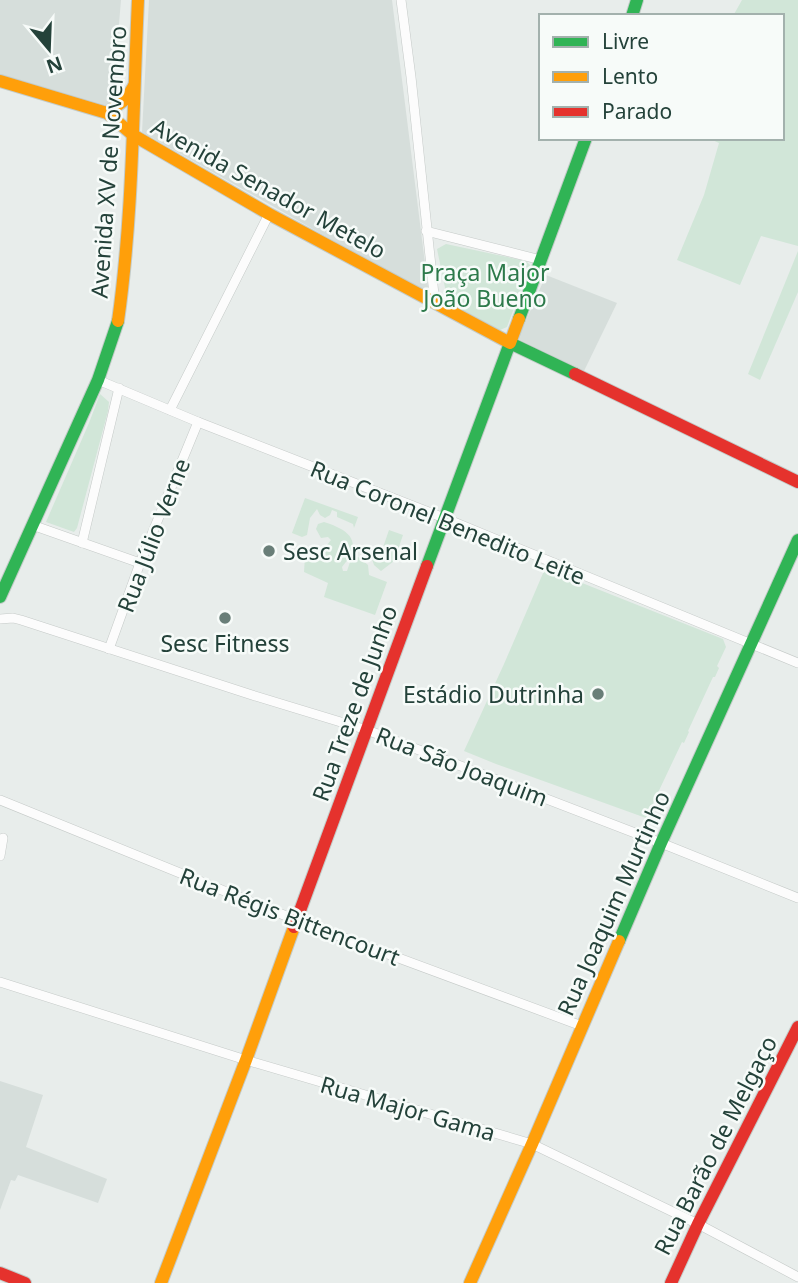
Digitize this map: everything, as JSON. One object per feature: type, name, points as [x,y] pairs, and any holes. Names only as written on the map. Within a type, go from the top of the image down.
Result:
[{"type":"street","name":"Avenida XV de Novembro","points":[[0,597],[99,380],[118,321],[125,272],[138,0]]},
{"type":"street","points":[[401,0],[435,304]]},
{"type":"street","points":[[0,82],[107,113],[130,95],[134,85]]},
{"type":"street","name":"Avenida Senador Metelo","points":[[107,113],[133,135],[269,214],[435,304],[798,482]]},
{"type":"street","name":"Rua Treze de Junho","points":[[161,1283],[585,140]]},
{"type":"street","points":[[170,410],[269,214]]},
{"type":"street","points":[[426,232],[541,260]]},
{"type":"street","name":"Rua Coronel Benedito Leite","points":[[99,380],[798,663]]},
{"type":"street","points":[[82,543],[119,388]]},
{"type":"street","name":"Rua Júlio Verne","points":[[109,649],[140,563],[198,422]]},
{"type":"street","points":[[32,524],[140,563]]},
{"type":"street","name":"Rua Joaquim Murtinho","points":[[470,1283],[661,843],[798,540]]},
{"type":"street","name":"Rua São Joaquim","points":[[0,619],[21,620],[367,730],[798,898]]},
{"type":"street","name":"Rua Régis Bittencourt","points":[[0,800],[296,920],[582,1026]]},
{"type":"street","points":[[0,856],[3,838]]},
{"type":"street","name":"Rua Major Gama","points":[[0,982],[246,1060],[532,1144],[698,1224],[798,1277]]},
{"type":"street","name":"Rua Barão de Melgaço","points":[[671,1283],[798,1027]]},
{"type":"street","points":[[0,1273],[25,1283]]},
{"type":"shaded area","points":[[0,0],[121,0],[112,107],[0,74]]},
{"type":"shaded area","points":[[149,0],[392,0],[429,295],[142,132]]},
{"type":"shaded area","points":[[546,275],[617,303],[584,371],[518,339]]},
{"type":"shaded area","points":[[0,1081],[43,1095],[26,1147],[107,1179],[98,1203],[18,1175],[15,1181],[11,1180],[0,1210]]},
{"type":"green space","points":[[742,0],[798,0],[798,246],[761,236],[740,285],[677,260],[704,195],[719,143],[712,140],[784,140],[784,14],[734,14]]},
{"type":"green space","name":"Praça Major João Bueno","points":[[446,244],[526,261],[530,265],[507,327],[500,330],[448,302],[437,249]]},
{"type":"green space","points":[[798,251],[798,292],[760,380],[748,374]]},
{"type":"green space","points":[[100,394],[109,402],[108,411],[74,532],[46,522]]},
{"type":"green space","points":[[305,498],[358,517],[354,528],[353,524],[337,517],[337,512],[332,510],[325,518],[317,509],[310,518],[307,535],[302,537],[292,533]]},
{"type":"green space","points":[[324,522],[342,530],[351,538],[352,550],[342,567],[343,571],[347,571],[350,562],[358,557],[368,565],[369,575],[387,582],[375,615],[324,597],[328,583],[304,572],[305,556],[314,555],[320,561],[325,558],[324,553],[331,540],[328,537],[321,538],[316,529],[318,524]]},
{"type":"green space","points":[[389,530],[403,535],[394,561],[381,571],[374,565],[371,556],[379,559]]},
{"type":"green space","name":"Estádio Dutrinha","points":[[544,571],[560,578],[562,575],[723,639],[726,647],[717,666],[719,668],[646,818],[464,751]]},
{"type":"traffic: fast","points":[[633,14],[637,0]]},
{"type":"traffic: fast","points":[[519,319],[585,140]]},
{"type":"traffic: fast","points":[[0,597],[98,380],[118,321]]},
{"type":"traffic: fast","points":[[427,566],[510,343],[575,374]]},
{"type":"traffic: fast","points":[[619,941],[798,540]]},
{"type":"traffic: slow","points":[[118,321],[130,201],[138,0]]},
{"type":"traffic: slow","points":[[0,81],[107,113],[133,135],[269,214],[510,343],[519,319]]},
{"type":"traffic: slow","points":[[107,113],[126,99],[134,86]]},
{"type":"traffic: slow","points":[[161,1283],[294,927]]},
{"type":"traffic: slow","points":[[470,1283],[619,941]]},
{"type":"traffic: jam","points":[[575,374],[798,482]]},
{"type":"traffic: jam","points":[[294,927],[427,566]]},
{"type":"traffic: jam","points":[[671,1283],[798,1027]]},
{"type":"traffic: jam","points":[[0,1273],[25,1283]]},
{"type":"place","name":"Sesc Arsenal","points":[[269,551]]},
{"type":"place","name":"Sesc Fitness","points":[[225,618]]},
{"type":"place","name":"Estádio Dutrinha","points":[[598,694]]}]
